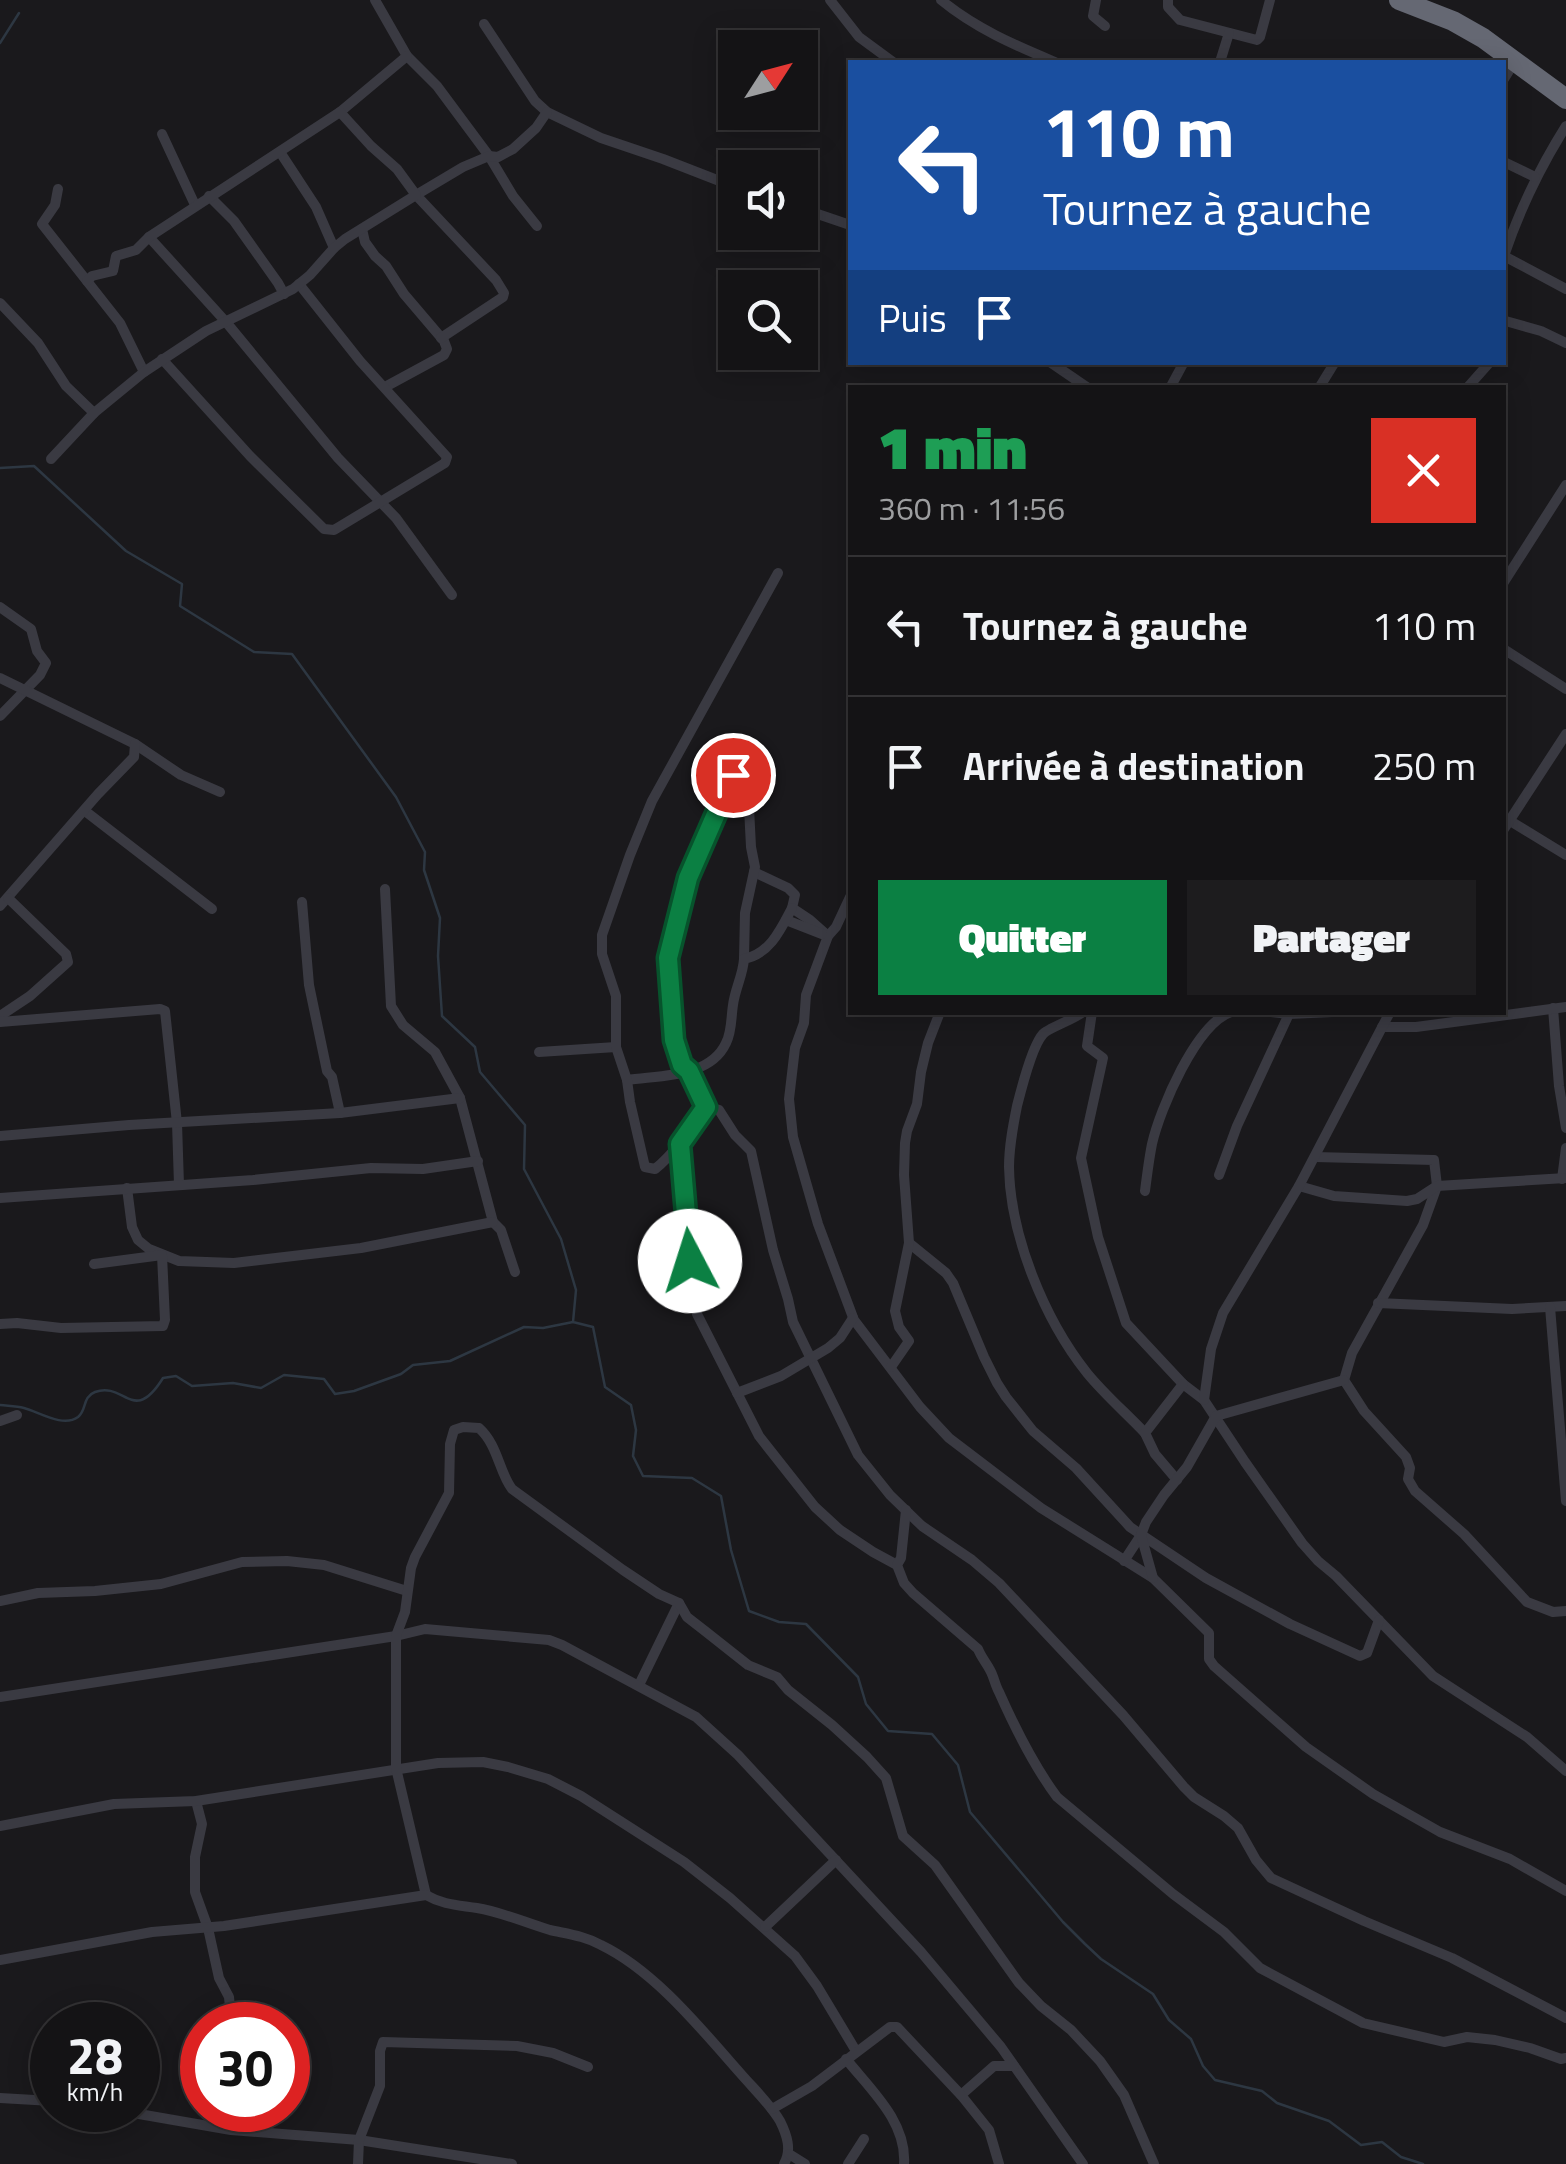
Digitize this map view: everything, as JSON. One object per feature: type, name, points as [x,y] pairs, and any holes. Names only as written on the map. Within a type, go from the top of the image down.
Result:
[{"type":"highway","points":[[1399,0],[1483,38],[1566,99]]},
{"type":"street","points":[[374,0],[407,56],[437,86],[538,226]]},
{"type":"street","points":[[830,0],[858,37],[890,60]]},
{"type":"street","points":[[942,0],[960,16],[1002,40],[1050,60]]},
{"type":"street","points":[[1096,0],[1093,16],[1106,26]]},
{"type":"street","points":[[1168,0],[1168,7],[1180,20],[1257,40],[1270,0]]},
{"type":"street","points":[[484,24],[535,100],[548,112],[602,138],[718,181]]},
{"type":"street","points":[[1221,60],[1230,33]]},
{"type":"street","points":[[87,282],[92,276],[113,271],[116,256],[136,250],[149,236],[340,112],[407,56]]},
{"type":"street","points":[[1506,75],[1515,60]]},
{"type":"street","points":[[340,112],[397,169],[504,293],[441,338]]},
{"type":"street","points":[[50,459],[94,413],[162,359],[206,331],[284,294],[310,276],[334,248],[416,194],[463,167],[489,156],[498,157],[525,140],[548,112]]},
{"type":"street","points":[[1506,250],[1535,177],[1566,126]]},
{"type":"street","points":[[162,134],[196,205]]},
{"type":"street","points":[[280,152],[316,207],[334,248]]},
{"type":"street","points":[[1506,163],[1535,177]]},
{"type":"street","points":[[58,189],[56,205],[42,224],[120,322],[144,372]]},
{"type":"street","points":[[210,196],[234,222],[284,294]]},
{"type":"street","points":[[818,214],[848,224]]},
{"type":"street","points":[[1506,214],[1517,218]]},
{"type":"street","points":[[362,229],[367,245],[448,349],[444,355],[385,387]]},
{"type":"street","points":[[149,236],[338,458],[396,518],[452,595]]},
{"type":"street","points":[[1506,257],[1566,290]]},
{"type":"street","points":[[162,359],[236,442],[324,529],[334,530],[445,463],[447,457],[360,362],[299,284]]},
{"type":"street","points":[[0,303],[38,343],[66,386],[94,413]]},
{"type":"street","points":[[1506,324],[1540,330],[1566,343]]},
{"type":"street","points":[[1054,365],[1084,385]]},
{"type":"street","points":[[1470,385],[1487,365]]},
{"type":"street","points":[[1506,579],[1566,485]]},
{"type":"street","points":[[706,1107],[680,1144],[655,1169],[645,1167],[616,1047],[616,996],[606,972],[602,935],[652,801],[778,573]]},
{"type":"street","points":[[0,607],[30,629],[37,651],[46,663],[40,675],[0,716]]},
{"type":"street","points":[[1506,651],[1566,689]]},
{"type":"street","points":[[0,678],[135,744],[181,776],[220,792]]},
{"type":"street","points":[[1566,734],[1506,818],[1566,854]]},
{"type":"street","points":[[0,1019],[68,962],[66,954],[4,902],[134,757],[135,744]]},
{"type":"street","points":[[627,1080],[689,1071],[702,1068],[714,1060],[728,1040],[744,968],[745,912],[755,867],[748,788],[733,775],[688,878],[668,958],[674,1040],[682,1065],[689,1071],[706,1107]]},
{"type":"street","points":[[85,811],[212,909]]},
{"type":"street","points":[[744,959],[767,949],[786,920],[795,895],[754,872]]},
{"type":"street","points":[[385,889],[391,1006],[404,1025],[435,1052],[460,1098],[493,1222],[502,1230],[515,1272]]},
{"type":"street","points":[[848,900],[828,936],[806,996],[789,1099],[793,1137],[818,1224],[853,1318],[948,1438],[1041,1508],[1153,1578],[1210,1632],[1209,1659],[1214,1666],[1306,1747],[1372,1794],[1440,1832],[1510,1859],[1566,1890]]},
{"type":"street","points":[[302,902],[309,984],[340,1113]]},
{"type":"street","points":[[792,908],[828,936]]},
{"type":"street","points":[[786,920],[828,936]]},
{"type":"street","points":[[1506,1015],[1566,1007]]},
{"type":"street","points":[[1553,1008],[1566,1128]]},
{"type":"street","points":[[0,1019],[166,1011],[177,1124],[178,1184]]},
{"type":"street","points":[[891,1367],[909,1341],[900,1328],[896,1311],[909,1243],[905,1142],[918,1104],[928,1042],[939,1015]]},
{"type":"street","points":[[1077,1015],[1044,1033],[1021,1087],[1011,1135],[1011,1197],[1026,1256],[1054,1320],[1088,1374],[1146,1433],[1155,1454],[1176,1480]]},
{"type":"street","points":[[1092,1015],[1087,1046],[1104,1058],[1080,1158],[1098,1237],[1126,1322],[1183,1384],[1204,1400],[1302,1543],[1433,1676],[1527,1736],[1566,1772]]},
{"type":"street","points":[[1145,1191],[1153,1142],[1167,1100],[1210,1027],[1224,1015]]},
{"type":"street","points":[[1219,1175],[1237,1126],[1290,1015]]},
{"type":"street","points":[[1204,1400],[1211,1349],[1223,1313],[1299,1186],[1388,1015]]},
{"type":"street","points":[[1382,1027],[1416,1027],[1503,1015]]},
{"type":"street","points":[[539,1052],[616,1047]]},
{"type":"street","points":[[0,1136],[340,1113],[460,1098]]},
{"type":"street","points":[[706,1107],[719,1110],[751,1151],[793,1322],[858,1455],[890,1495],[922,1526],[1000,1584],[1134,1727],[1184,1788],[1238,1828],[1271,1878],[1452,1958],[1566,2018]]},
{"type":"street","points":[[680,1144],[697,1314],[759,1436],[815,1507],[840,1530],[897,1564],[913,1593],[978,1650],[1025,1746],[1057,1796],[1224,1932],[1260,1968],[1362,2022],[1444,2042],[1467,2037],[1495,2040],[1561,2060],[1566,2058]]},
{"type":"street","points":[[1299,1186],[1334,1196],[1408,1201],[1437,1186],[1564,1178],[1566,1148]]},
{"type":"street","points":[[1314,1157],[1434,1160],[1437,1186],[1423,1224],[1352,1353],[1344,1380],[1364,1411],[1406,1457],[1410,1468],[1408,1480],[1415,1490],[1464,1534],[1527,1602],[1553,1612],[1566,1611]]},
{"type":"street","points":[[0,1198],[370,1168],[423,1169],[478,1161]]},
{"type":"street","points":[[127,1188],[135,1234],[162,1256],[180,1262],[234,1262],[361,1248],[493,1222]]},
{"type":"street","points":[[909,1243],[954,1282],[990,1370],[1006,1397],[1034,1431],[1141,1535],[1206,1578],[1290,1624],[1360,1656],[1367,1653],[1380,1620]]},
{"type":"street","points":[[94,1264],[162,1256]]},
{"type":"street","points":[[0,1324],[61,1328],[163,1326],[162,1256]]},
{"type":"street","points":[[1378,1303],[1512,1309],[1566,1306]]},
{"type":"street","points":[[1550,1307],[1566,1501]]},
{"type":"street","points":[[737,1393],[810,1359],[835,1342],[853,1318]]},
{"type":"street","points":[[1124,1561],[1216,1416],[1344,1380]]},
{"type":"street","points":[[1146,1433],[1183,1384]]},
{"type":"street","points":[[0,1420],[17,1415]]},
{"type":"street","points":[[426,1896],[396,1768],[396,1636],[405,1612],[414,1556],[449,1493],[454,1430],[480,1428],[492,1444],[512,1489],[623,1570],[680,1603],[687,1617],[748,1666],[778,1678],[877,1768],[889,1786],[903,1836],[935,1865],[1019,1982],[1041,2006],[1072,2030],[1100,2062],[1124,2095],[1154,2164]]},
{"type":"street","points":[[897,1564],[906,1510]]},
{"type":"street","points":[[1141,1535],[1153,1578]]},
{"type":"street","points":[[0,1601],[160,1584],[242,1562],[324,1565],[407,1591]]},
{"type":"street","points":[[639,1685],[680,1603]]},
{"type":"street","points":[[0,1698],[425,1629],[549,1640],[696,1717],[738,1755],[921,1952],[1014,2066],[1084,2164]]},
{"type":"street","points":[[0,1826],[131,1802],[196,1801],[438,1762],[483,1762],[548,1778],[684,1862],[794,1956],[816,1986],[851,2055],[898,2126],[904,2164]]},
{"type":"street","points":[[196,1801],[202,1824],[193,1871],[196,1892],[219,1978],[230,2002]]},
{"type":"street","points":[[764,1927],[836,1860]]},
{"type":"street","points":[[0,1960],[152,1932],[208,1928],[426,1896],[448,1905],[481,1908],[574,1934],[615,1953],[660,1988],[772,2109],[781,2123],[787,2159],[804,2164]]},
{"type":"street","points":[[772,2109],[812,2086],[890,2026],[897,2027],[988,2130],[999,2164]]},
{"type":"street","points":[[358,2164],[358,2140],[380,2086],[382,2042],[517,2046],[553,2053],[588,2067]]},
{"type":"street","points":[[960,2095],[994,2066],[1014,2066]]},
{"type":"street","points":[[0,2098],[30,2100]]},
{"type":"street","points":[[160,2118],[232,2130],[358,2140],[512,2164]]},
{"type":"street","points":[[848,2164],[864,2139]]},
{"type":"waterway","points":[[0,43],[19,13]]},
{"type":"waterway","points":[[0,468],[34,466],[126,551],[182,584],[180,606],[254,652],[292,654],[396,797],[425,852],[424,870],[440,918],[442,1016],[475,1047],[480,1072],[525,1125],[524,1169],[561,1239],[576,1290],[573,1322],[593,1327],[605,1387],[631,1405],[636,1430],[633,1456],[643,1476],[692,1478],[721,1496],[731,1550],[749,1611],[779,1622],[806,1624],[858,1677],[866,1704],[888,1731],[932,1734],[958,1765],[970,1812],[1085,1944],[1153,1994],[1169,2020],[1191,2039],[1203,2066],[1215,2080],[1262,2091],[1277,2103],[1329,2121],[1361,2145],[1382,2142],[1401,2157],[1423,2164]]},
{"type":"waterway","points":[[0,1405],[72,1420],[81,1414],[88,1397],[95,1392],[105,1390],[136,1401],[153,1392],[163,1378],[176,1376],[192,1386],[233,1383],[261,1388],[284,1375],[324,1379],[335,1394],[401,1374],[413,1365],[450,1361],[524,1327],[573,1322]]},
{"type":"route","points":[[690,1261],[680,1144],[706,1107],[689,1071],[682,1065],[674,1040],[668,958],[688,878],[733,775]]}]
